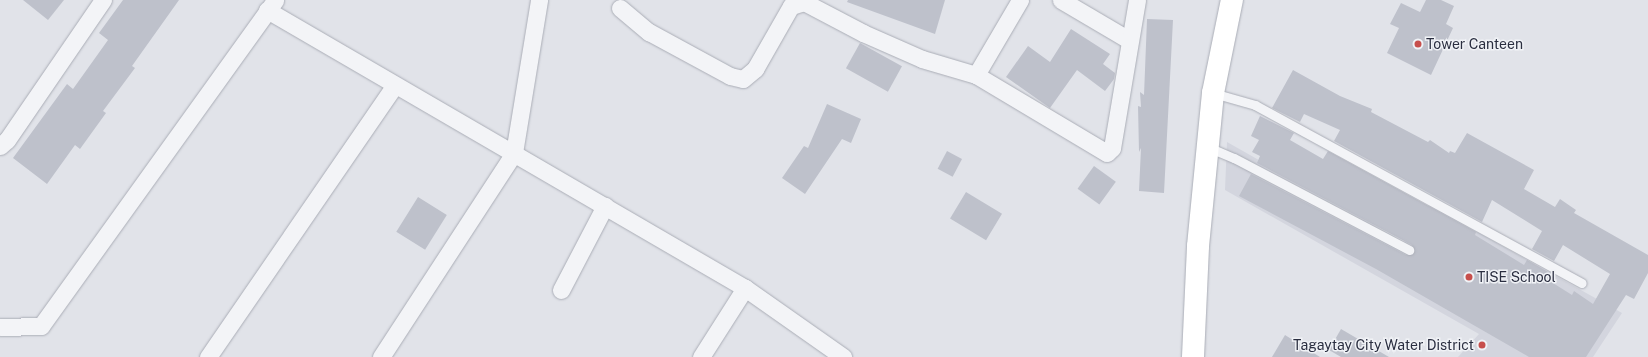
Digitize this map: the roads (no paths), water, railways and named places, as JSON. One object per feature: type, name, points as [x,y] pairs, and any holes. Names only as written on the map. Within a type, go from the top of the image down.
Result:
[{"type":"main road","points":[[1193,357],[1198,246],[1210,148],[1213,93],[1232,0]]},
{"type":"street","points":[[0,146],[7,140],[103,0]]},
{"type":"street","points":[[381,357],[514,153],[539,0]]},
{"type":"street","points":[[976,75],[1020,0]]},
{"type":"street","points":[[1061,0],[1129,40]]},
{"type":"street","points":[[620,8],[650,32],[730,76],[743,79],[755,69],[791,6],[804,2],[863,33],[922,59],[976,75],[1108,153],[1112,148],[1129,40],[1137,0]]},
{"type":"street","points":[[0,327],[41,326],[271,5],[394,86],[514,153],[745,288],[844,357]]},
{"type":"street","points":[[208,357],[394,86]]},
{"type":"street","points":[[561,290],[605,206]]},
{"type":"street","points":[[701,357],[745,288]]},
{"type":"lane","points":[[1213,93],[1255,105],[1582,282]]},
{"type":"lane","points":[[1210,148],[1234,158],[1409,250]]},
{"type":"place","name":"Tower Canteen","points":[[1418,44]]},
{"type":"place","name":"TISE School","points":[[1469,277]]},
{"type":"place","name":"Tagaytay City Water District","points":[[1482,345]]}]
